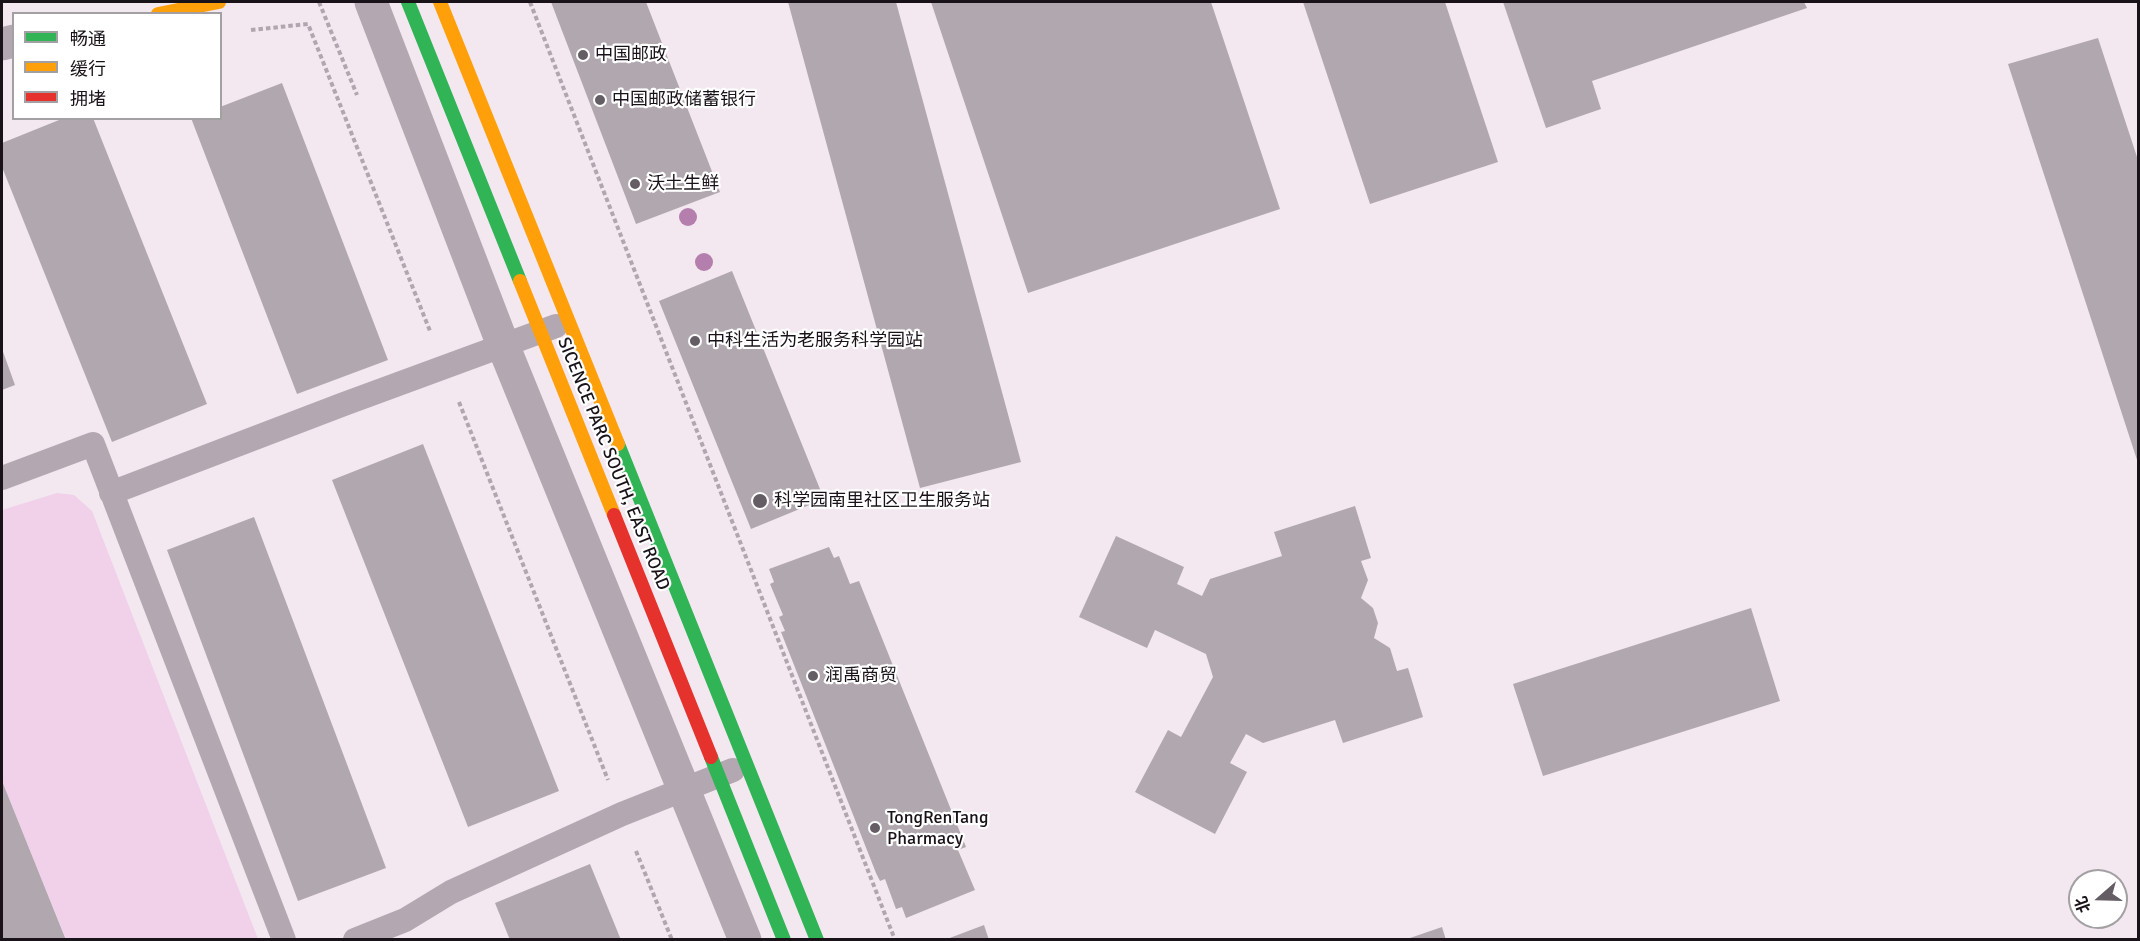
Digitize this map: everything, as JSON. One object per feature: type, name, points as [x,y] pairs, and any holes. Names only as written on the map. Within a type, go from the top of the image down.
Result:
[{"type":"street","points":[[168,12],[219,2]]},
{"type":"street","points":[[371,2],[503,345],[745,939]]},
{"type":"street","name":"SICENCE PARC SOUTH, EAST ROAD","points":[[408,2],[784,939]]},
{"type":"street","points":[[440,2],[817,939]]},
{"type":"lane","points":[[111,493],[568,322]]},
{"type":"lane","points":[[2,478],[93,444],[284,939]]},
{"type":"lane","points":[[355,939],[405,920],[451,892],[622,814],[747,765]]},
{"type":"path","points":[[530,2],[896,939]]},
{"type":"path","points":[[241,32],[308,24],[432,334]]},
{"type":"path","points":[[458,399],[672,939]]},
{"type":"shaded area","points":[[57,493],[74,495],[92,511],[258,939],[66,939],[2,781],[2,510]]},
{"type":"building","points":[[551,2],[646,2],[720,192],[636,224]]},
{"type":"building","points":[[788,2],[896,2],[1021,462],[920,488]]},
{"type":"building","points":[[931,2],[1211,2],[1280,209],[1028,293]]},
{"type":"building","points":[[1303,2],[1445,2],[1498,162],[1370,204]]},
{"type":"building","points":[[1503,2],[1804,2],[1807,8],[1592,81],[1601,109],[1546,128]]},
{"type":"building","points":[[2098,38],[2138,160],[2138,463],[2008,64]]},
{"type":"building","points":[[282,83],[388,360],[297,394],[192,120],[222,120],[222,106]]},
{"type":"building","points":[[59,120],[94,120],[207,404],[112,442],[2,167],[2,143]]},
{"type":"building","points":[[732,271],[824,499],[751,529],[659,301]]},
{"type":"building","points":[[2,349],[15,385],[2,390]]},
{"type":"building","points":[[423,444],[559,791],[468,827],[332,480]]},
{"type":"building","points":[[1355,506],[1371,558],[1361,561],[1368,580],[1361,598],[1373,608],[1378,623],[1374,638],[1390,648],[1397,671],[1408,668],[1423,717],[1343,743],[1335,720],[1263,743],[1246,734],[1230,763],[1247,772],[1215,834],[1135,792],[1168,730],[1181,737],[1213,677],[1206,654],[1155,630],[1147,648],[1079,617],[1116,536],[1184,567],[1177,584],[1202,596],[1210,579],[1282,556],[1274,532]]},
{"type":"building","points":[[254,517],[386,868],[298,901],[167,550]]},
{"type":"building","points":[[829,547],[834,558],[839,556],[850,584],[859,581],[966,847],[958,850],[975,890],[906,918],[902,907],[896,909],[885,879],[880,881],[876,873],[781,632],[785,631],[779,617],[783,615],[770,584],[774,582],[769,569]]},
{"type":"building","points":[[1751,608],[1780,701],[1543,776],[1513,684]]},
{"type":"building","points":[[2,781],[66,940],[2,940]]},
{"type":"building","points":[[590,864],[621,940],[510,940],[495,903]]},
{"type":"building","points":[[984,925],[989,940],[947,940],[947,939]]},
{"type":"building","points":[[1442,927],[1446,940],[1407,940],[1407,939]]},
{"type":"traffic: fast","points":[[408,2],[520,281]]},
{"type":"traffic: fast","points":[[618,444],[817,940]]},
{"type":"traffic: fast","points":[[711,757],[784,940]]},
{"type":"traffic: slow","points":[[168,12],[219,2]]},
{"type":"traffic: slow","points":[[440,2],[618,444]]},
{"type":"traffic: slow","points":[[520,281],[614,515]]},
{"type":"traffic: jam","points":[[614,515],[711,757]]},
{"type":"place","name":"中国邮政","points":[[583,55]]},
{"type":"place","name":"中国邮政储蓄银行","points":[[600,100]]},
{"type":"place","name":"沃土生鲜","points":[[635,184]]},
{"type":"place","name":"中科生活为老服务科学园站","points":[[695,341]]},
{"type":"place","name":"科学园南里社区卫生服务站","points":[[760,501]]},
{"type":"place","name":"润禹商贸","points":[[813,676]]},
{"type":"place","name":"TongRenTang Pharmacy","points":[[875,828]]}]
